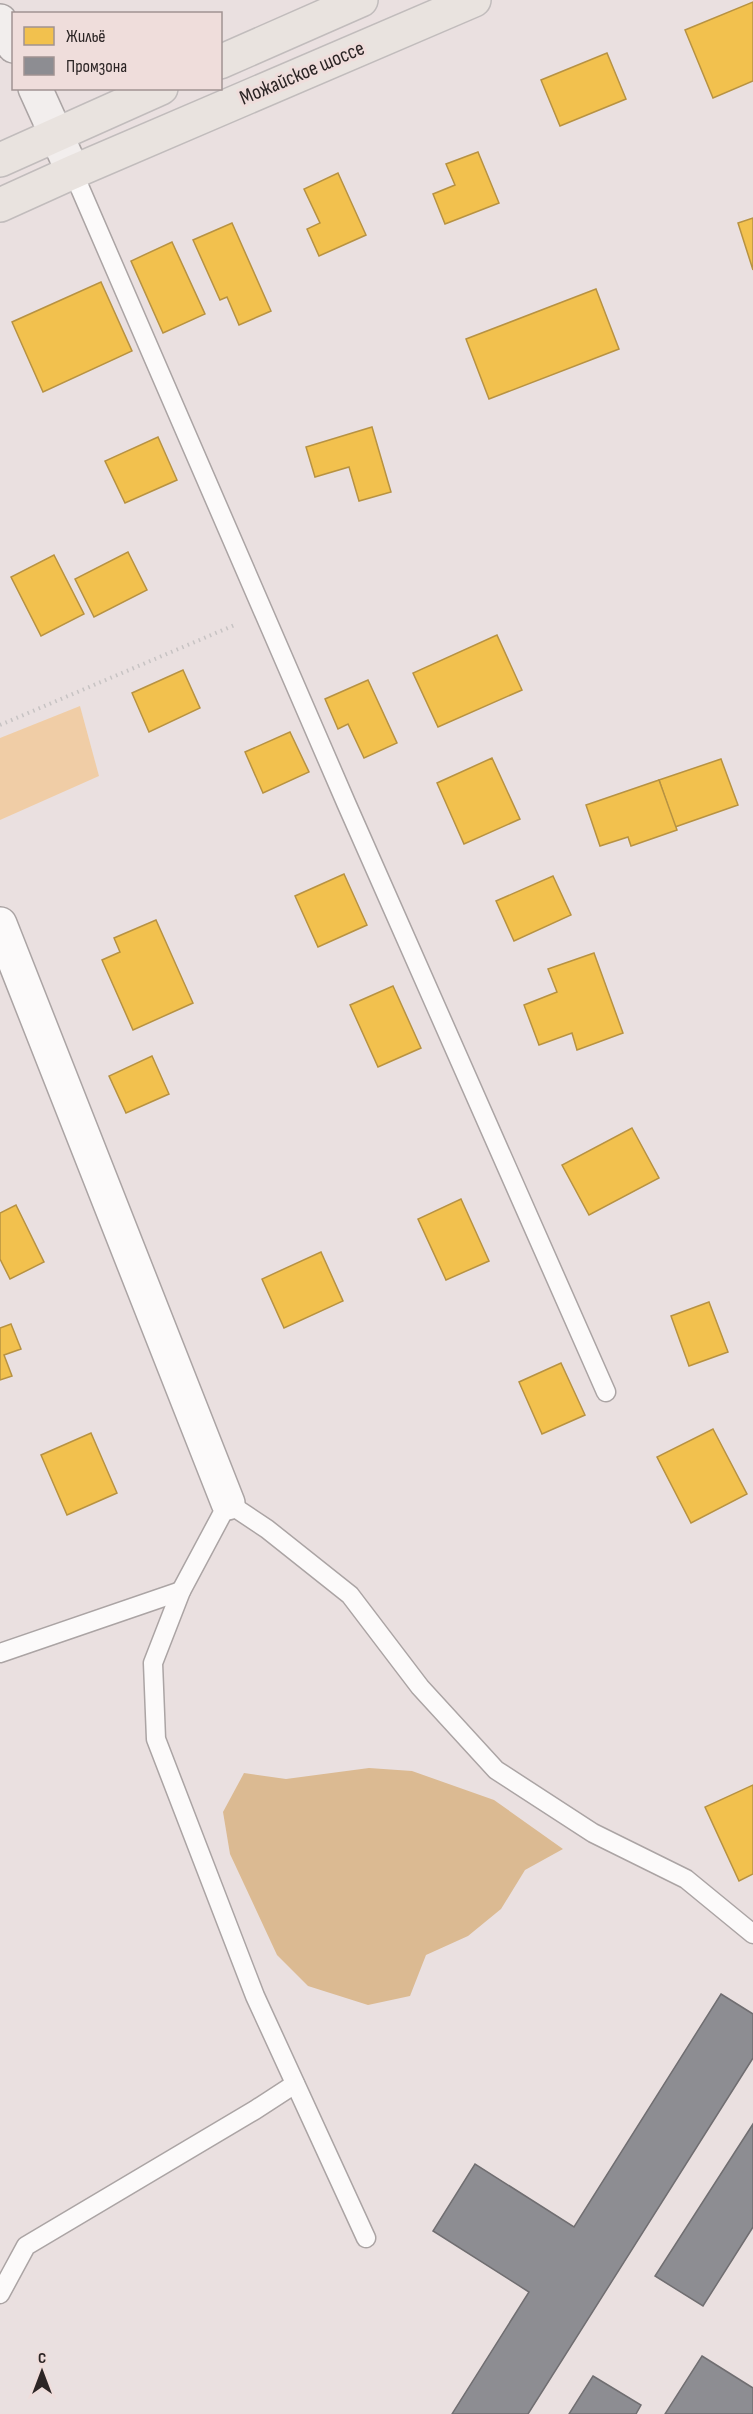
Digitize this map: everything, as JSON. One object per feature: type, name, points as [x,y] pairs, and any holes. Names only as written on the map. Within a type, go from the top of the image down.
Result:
[{"type":"main road","name":"Можайское шоссе","points":[[222,61],[361,0]]},
{"type":"main road","name":"Можайское шоссе","points":[[0,206],[73,172],[474,0]]},
{"type":"main road","points":[[0,21],[12,42]]},
{"type":"main road","points":[[36,90],[73,172]]},
{"type":"main road","points":[[0,160],[156,90]]},
{"type":"street","points":[[0,924],[228,1503]]},
{"type":"lane","points":[[73,172],[263,613],[606,1392]]},
{"type":"lane","points":[[366,2238],[255,1996],[156,1739],[153,1663],[181,1591],[228,1503],[267,1529],[350,1595],[420,1686],[496,1770],[592,1833],[686,1879],[753,1934]]},
{"type":"lane","points":[[0,1653],[181,1591]]},
{"type":"lane","points":[[0,2294],[26,2247],[295,2084]]},
{"type":"path","points":[[0,725],[263,613]]},
{"type":"shaded area","points":[[80,706],[99,776],[0,820],[0,738]]},
{"type":"shaded area","points":[[369,1768],[412,1771],[494,1800],[563,1849],[525,1870],[501,1909],[468,1936],[426,1955],[410,1996],[368,2005],[308,1986],[277,1955],[230,1854],[223,1812],[244,1773],[286,1779]]},
{"type":"building: Жильё","points":[[753,2],[753,81],[713,98],[685,30]]},
{"type":"building: Жильё","points":[[607,53],[626,99],[560,126],[541,80]]},
{"type":"building: Жильё","points":[[478,152],[499,203],[445,224],[433,194],[455,185],[446,164]]},
{"type":"building: Жильё","points":[[338,173],[366,235],[319,256],[307,229],[320,223],[304,189]]},
{"type":"building: Жильё","points":[[753,218],[753,270],[738,223]]},
{"type":"building: Жильё","points":[[232,223],[271,311],[239,325],[227,297],[220,300],[193,240]]},
{"type":"building: Жильё","points":[[172,242],[205,314],[163,333],[131,261]]},
{"type":"building: Жильё","points":[[101,282],[132,351],[43,392],[12,322]]},
{"type":"building: Жильё","points":[[596,289],[619,349],[489,399],[466,339]]},
{"type":"building: Жильё","points":[[372,427],[391,492],[359,501],[349,467],[315,477],[306,447]]},
{"type":"building: Жильё","points":[[158,437],[177,480],[125,503],[105,461]]},
{"type":"building: Жильё","points":[[128,552],[147,590],[94,617],[75,579]]},
{"type":"building: Жильё","points":[[54,555],[84,614],[41,636],[11,577]]},
{"type":"building: Жильё","points":[[497,635],[522,690],[438,727],[413,673]]},
{"type":"building: Жильё","points":[[183,670],[200,708],[149,732],[132,693]]},
{"type":"building: Жильё","points":[[368,680],[397,743],[364,758],[348,724],[338,729],[325,699]]},
{"type":"building: Жильё","points":[[290,732],[309,772],[263,793],[245,752]]},
{"type":"building: Жильё","points":[[492,758],[520,819],[464,844],[437,783]]},
{"type":"building: Жильё","points":[[721,759],[738,805],[675,827],[659,780]]},
{"type":"building: Жильё","points":[[659,780],[677,830],[631,846],[628,837],[600,846],[586,805]]},
{"type":"building: Жильё","points":[[344,874],[367,925],[318,947],[295,896]]},
{"type":"building: Жильё","points":[[553,876],[571,915],[514,941],[496,901]]},
{"type":"building: Жильё","points":[[156,920],[193,1003],[133,1030],[102,960],[120,952],[114,938]]},
{"type":"building: Жильё","points":[[594,953],[623,1033],[577,1050],[572,1033],[539,1045],[524,1005],[557,992],[548,969]]},
{"type":"building: Жильё","points":[[393,986],[421,1048],[378,1067],[350,1005]]},
{"type":"building: Жильё","points":[[152,1056],[169,1094],[126,1113],[109,1076]]},
{"type":"building: Жильё","points":[[632,1128],[659,1178],[589,1215],[562,1165]]},
{"type":"building: Жильё","points":[[461,1199],[489,1261],[446,1280],[418,1219]]},
{"type":"building: Жильё","points":[[16,1205],[44,1262],[10,1279],[0,1259],[0,1213]]},
{"type":"building: Жильё","points":[[321,1252],[343,1301],[284,1328],[262,1279]]},
{"type":"building: Жильё","points":[[709,1302],[728,1352],[689,1366],[671,1316]]},
{"type":"building: Жильё","points":[[11,1324],[21,1349],[4,1355],[12,1376],[0,1380],[0,1328]]},
{"type":"building: Жильё","points":[[561,1363],[585,1415],[542,1434],[519,1382]]},
{"type":"building: Жильё","points":[[713,1429],[747,1494],[691,1523],[657,1457]]},
{"type":"building: Жильё","points":[[91,1433],[117,1493],[67,1515],[41,1455]]},
{"type":"building: Жильё","points":[[753,1785],[753,1874],[739,1881],[705,1807]]},
{"type":"building: Промзона","points":[[721,1994],[753,2014],[753,2058],[528,2414],[452,2414],[529,2292],[433,2231],[475,2164],[574,2227]]},
{"type":"building: Промзона","points":[[753,2124],[753,2227],[703,2306],[655,2276]]},
{"type":"building: Промзона","points":[[702,2356],[753,2388],[753,2414],[665,2414]]},
{"type":"building: Промзона","points":[[593,2376],[641,2405],[636,2414],[569,2414]]}]
